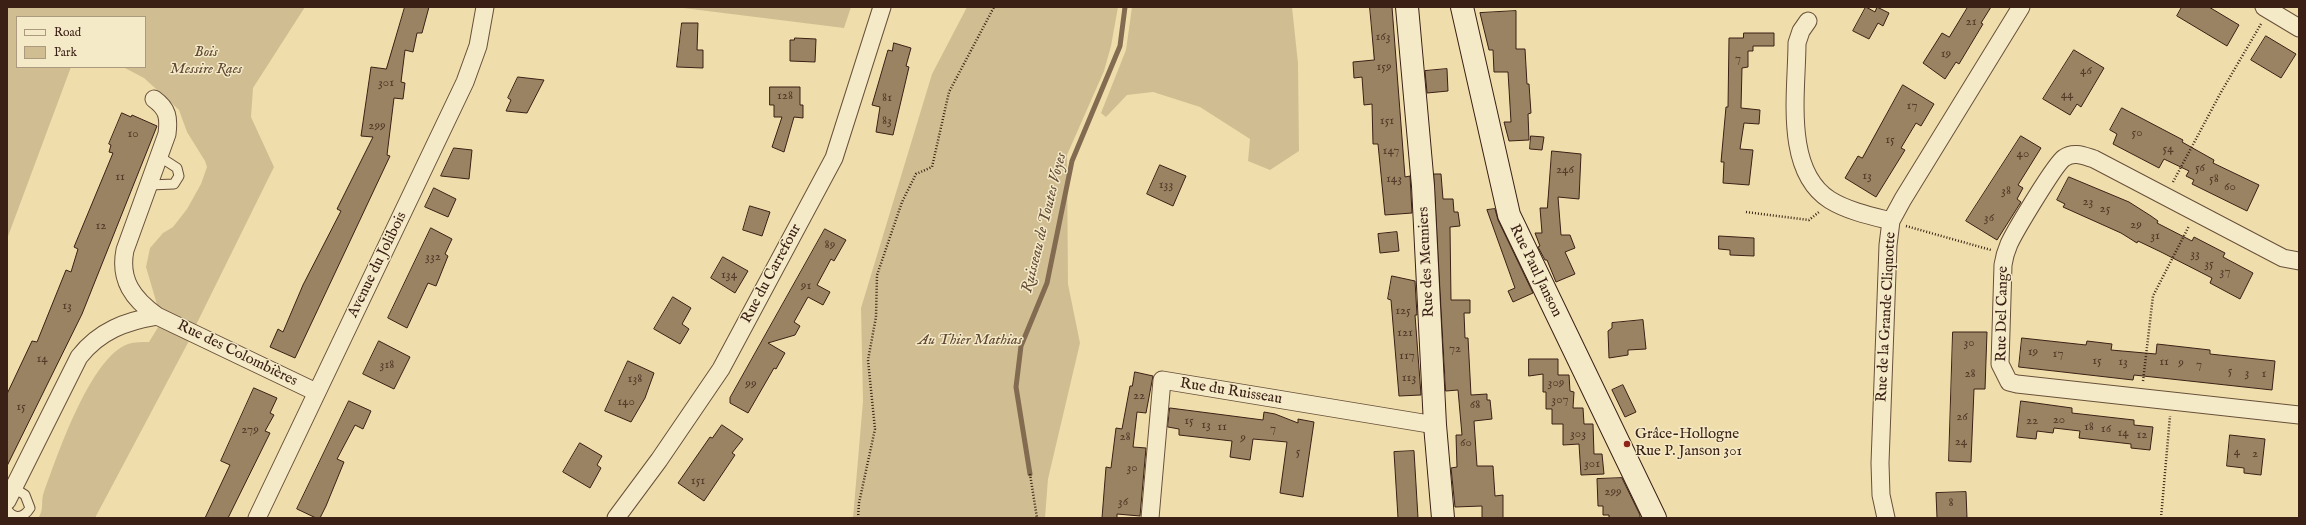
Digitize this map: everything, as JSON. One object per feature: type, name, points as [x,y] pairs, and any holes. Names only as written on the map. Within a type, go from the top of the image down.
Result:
[{"type":"street","name":"Avenue du Jolibois","points":[[257,518],[465,82],[478,46],[485,7]]},
{"type":"street","name":"Rue du Carrefour","points":[[616,518],[659,460],[721,369],[834,158],[882,7]]},
{"type":"street","name":"Rue des Meuniers","points":[[1407,7],[1423,186],[1436,425],[1443,518]]},
{"type":"street","name":"Rue Paul Janson","points":[[1462,7],[1509,215],[1655,518]]},
{"type":"street","name":"Rue de la Grande Cliquotte","points":[[1886,518],[1881,494],[1880,463],[1888,245],[1891,221],[2021,7]]},
{"type":"street","points":[[2267,9],[2299,28]]},
{"type":"street","points":[[1808,20],[1801,31],[1797,43],[1797,147],[1809,178],[1819,192],[1832,201],[1846,208],[1891,221]]},
{"type":"street","name":"Rue des Colombières","points":[[154,99],[166,109],[168,121],[167,134],[150,185],[125,250],[123,270],[128,287],[140,304],[157,316],[316,392]]},
{"type":"street","name":"Rue Del Cange","points":[[2299,261],[2283,258],[2094,159],[2074,153],[2064,158],[2056,167],[2013,237],[2005,254],[2003,265],[1999,354],[2000,364],[2009,382],[2025,386],[2299,415]]},
{"type":"street","points":[[11,495],[72,369],[85,349],[118,325],[130,320],[157,316]]},
{"type":"street","name":"Rue du Ruisseau","points":[[1150,518],[1162,380],[1436,425]]},
{"type":"lane","points":[[150,185],[169,185],[177,181],[179,172],[177,168],[160,157]]},
{"type":"lane","points":[[7,509],[11,514],[20,517],[30,508],[26,496],[11,495]]},
{"type":"path","points":[[858,518],[859,503],[875,429],[868,360],[876,316],[877,275],[902,202],[916,174],[932,167],[949,92],[994,7]]},
{"type":"path","points":[[2165,197],[2267,9]]},
{"type":"path","points":[[1746,212],[1809,220],[1832,201]]},
{"type":"path","points":[[2142,398],[2153,296],[2196,213]]},
{"type":"path","points":[[1925,231],[2005,254]]},
{"type":"path","points":[[2161,518],[2172,402]]},
{"type":"path","points":[[1030,474],[1036,518]]},
{"type":"green space","name":"Bois Messire Raes","points":[[7,7],[305,7],[253,88],[251,117],[274,167],[195,327],[158,308],[146,267],[150,248],[163,233],[173,227],[187,209],[201,184],[207,167],[205,161],[187,132],[179,110],[144,78],[125,68],[146,68],[146,16],[16,16],[16,68],[71,68],[7,239]]},
{"type":"green space","points":[[675,7],[851,7],[844,28]]},
{"type":"green space","name":"Au Thier Mathias","points":[[967,7],[1118,7],[1111,46],[1104,71],[1067,155],[1068,284],[1080,343],[1048,479],[1045,518],[853,518],[863,401],[861,308],[932,74]]},
{"type":"green space","points":[[1132,7],[1292,7],[1298,63],[1299,151],[1270,170],[1248,161],[1250,139],[1200,107],[1153,92],[1127,95],[1106,117],[1101,113],[1126,50]]},
{"type":"green space","points":[[160,324],[190,339],[95,518],[38,518],[42,510],[43,495],[56,458],[76,411],[88,388],[101,368],[114,353],[128,344],[135,342],[149,342]]},
{"type":"building","points":[[405,7],[429,7],[422,33],[417,33],[413,52],[405,50],[401,82],[405,83],[403,99],[394,98],[387,155],[390,156],[295,358],[270,347],[278,329],[283,332],[303,285],[341,211],[337,209],[373,137],[361,136],[371,67],[386,69]]},
{"type":"building","points":[[1370,7],[1392,7],[1405,177],[1410,176],[1412,213],[1385,215],[1378,144],[1373,144],[1372,104],[1364,105],[1362,77],[1354,78],[1353,62],[1374,60]]},
{"type":"building","points":[[1866,7],[1875,12],[1877,7],[1889,13],[1883,26],[1878,23],[1869,39],[1853,31]]},
{"type":"building","points":[[1968,7],[1991,7],[1981,23],[1983,24],[1959,64],[1956,62],[1945,79],[1923,63],[1942,33],[1949,37]]},
{"type":"building","points":[[2182,7],[2209,7],[2239,25],[2227,46],[2177,16]]},
{"type":"building","points":[[1516,11],[1516,49],[1525,49],[1527,84],[1529,84],[1531,113],[1528,114],[1529,140],[1509,141],[1504,122],[1511,122],[1508,72],[1494,72],[1493,50],[1489,50],[1480,13]]},
{"type":"building","points":[[682,23],[698,23],[697,50],[703,50],[703,68],[677,67]]},
{"type":"building","points":[[1744,33],[1774,33],[1774,46],[1753,46],[1753,51],[1748,51],[1748,67],[1742,68],[1741,108],[1760,110],[1759,124],[1744,123],[1740,149],[1753,150],[1749,185],[1723,183],[1724,162],[1721,162],[1726,107],[1728,107],[1729,38],[1743,38]]},
{"type":"building","points":[[2266,36],[2296,54],[2281,78],[2251,60]]},
{"type":"building","points":[[795,38],[816,39],[815,62],[790,61],[790,40],[794,40]]},
{"type":"building","points":[[894,43],[911,48],[906,66],[909,67],[893,135],[876,132],[880,107],[872,105],[888,50],[892,51]]},
{"type":"building","points":[[2074,50],[2104,68],[2081,107],[2077,104],[2070,115],[2043,99]]},
{"type":"building","points":[[1447,69],[1448,91],[1427,93],[1425,71]]},
{"type":"building","points":[[518,77],[544,80],[527,113],[506,111],[511,100],[508,98]]},
{"type":"building","points":[[1903,85],[1934,104],[1921,126],[1916,123],[1901,148],[1905,150],[1876,197],[1845,178],[1858,156],[1862,158]]},
{"type":"building","points":[[770,87],[800,87],[800,105],[803,105],[803,118],[794,117],[784,152],[772,147],[782,117],[774,117],[774,105],[770,105]]},
{"type":"building","points":[[2122,108],[2183,140],[2182,142],[2214,160],[2213,163],[2259,185],[2247,211],[2192,184],[2194,180],[2186,176],[2189,171],[2164,159],[2159,168],[2113,144],[2117,134],[2110,130]]},
{"type":"building","points":[[122,113],[131,117],[132,115],[157,126],[82,314],[7,466],[7,394],[32,341],[37,342],[66,270],[71,272],[78,249],[74,247],[113,153],[109,152],[111,145],[109,144]]},
{"type":"building","points":[[1531,136],[1544,137],[1542,150],[1530,149]]},
{"type":"building","points":[[2021,136],[2041,148],[2018,185],[2023,188],[2017,199],[2021,202],[1997,240],[1966,221]]},
{"type":"building","points":[[454,148],[472,150],[469,179],[441,176]]},
{"type":"building","points":[[1552,151],[1581,154],[1579,199],[1558,197],[1561,235],[1570,235],[1575,248],[1565,252],[1575,274],[1556,282],[1547,260],[1545,260],[1538,247],[1540,246],[1535,233],[1542,233],[1540,208],[1547,208]]},
{"type":"building","points":[[1160,165],[1186,176],[1173,206],[1147,194]]},
{"type":"building","points":[[1434,174],[1441,174],[1443,199],[1453,199],[1454,212],[1458,212],[1460,226],[1450,227],[1451,300],[1470,300],[1470,313],[1464,313],[1465,338],[1468,338],[1471,395],[1487,394],[1487,400],[1490,400],[1492,419],[1474,421],[1477,466],[1493,466],[1495,496],[1503,495],[1503,518],[1482,518],[1482,506],[1455,507],[1451,468],[1457,467],[1456,435],[1462,435],[1458,390],[1446,391]]},
{"type":"building","points":[[2069,177],[2129,202],[2158,221],[2157,223],[2192,241],[2194,237],[2225,253],[2223,257],[2253,273],[2240,299],[2210,283],[2212,278],[2138,241],[2137,243],[2121,233],[2063,207],[2065,204],[2057,200]]},
{"type":"building","points":[[434,188],[456,199],[448,217],[425,207]]},
{"type":"building","points":[[750,206],[770,212],[762,236],[743,230]]},
{"type":"building","points":[[1495,209],[1498,220],[1533,293],[1513,302],[1508,291],[1515,288],[1487,210]]},
{"type":"building","points":[[431,228],[452,239],[445,254],[448,256],[436,286],[428,283],[407,328],[388,318]]},
{"type":"building","points":[[825,229],[846,240],[834,261],[831,259],[817,285],[830,292],[823,305],[808,297],[794,322],[800,326],[795,335],[768,343],[785,353],[776,369],[774,368],[748,413],[730,403],[730,398]]},
{"type":"building","points":[[1397,232],[1399,251],[1380,253],[1378,234]]},
{"type":"building","points":[[1719,236],[1754,238],[1754,256],[1730,255],[1730,250],[1719,249]]},
{"type":"building","points":[[723,257],[748,271],[735,293],[711,278]]},
{"type":"building","points":[[1392,276],[1415,281],[1417,315],[1415,315],[1421,395],[1399,396],[1391,300],[1388,299]]},
{"type":"building","points":[[673,297],[691,308],[682,324],[689,329],[680,344],[654,329]]},
{"type":"building","points":[[1643,320],[1646,349],[1628,350],[1628,355],[1609,358],[1608,331],[1612,328],[1612,323]]},
{"type":"building","points":[[1953,332],[1987,332],[1985,389],[1974,389],[1971,462],[1949,461]]},
{"type":"building","points":[[2022,338],[2086,345],[2087,341],[2112,344],[2111,350],[2156,354],[2157,344],[2210,350],[2210,354],[2275,361],[2272,390],[2134,375],[2133,380],[2019,367]]},
{"type":"building","points":[[379,341],[410,357],[394,389],[363,374]]},
{"type":"building","points":[[1529,359],[1558,359],[1558,375],[1569,375],[1570,391],[1574,392],[1573,408],[1583,408],[1584,424],[1593,424],[1594,454],[1602,454],[1604,474],[1581,475],[1579,444],[1563,445],[1563,424],[1552,424],[1552,409],[1546,409],[1546,392],[1543,392],[1543,374],[1529,376]]},
{"type":"building","points":[[628,361],[654,373],[645,398],[631,422],[605,411]]},
{"type":"building","points":[[1135,372],[1153,376],[1146,413],[1137,412],[1133,447],[1146,448],[1140,516],[1117,514],[1117,518],[1102,518],[1106,467],[1111,468],[1116,428],[1122,429],[1130,386],[1132,386]]},
{"type":"building","points":[[1623,385],[1636,412],[1625,417],[1612,390]]},
{"type":"building","points":[[254,388],[277,398],[270,413],[274,415],[265,431],[270,433],[228,518],[205,518],[230,465],[221,461]]},
{"type":"building","points":[[349,401],[371,411],[363,429],[355,425],[337,459],[344,462],[320,518],[316,518],[297,509]]},
{"type":"building","points":[[2021,401],[2072,408],[2072,413],[2134,420],[2134,425],[2153,427],[2150,450],[2131,448],[2131,444],[2079,438],[2080,431],[2054,428],[2053,433],[2037,431],[2036,439],[2017,437]]},
{"type":"building","points":[[1170,408],[1263,420],[1264,412],[1275,414],[1298,423],[1298,419],[1314,422],[1303,497],[1280,493],[1287,442],[1253,439],[1250,460],[1230,457],[1232,441],[1179,435],[1179,429],[1168,427]]},
{"type":"building","points":[[722,425],[743,439],[732,453],[735,455],[704,501],[678,483],[710,437],[712,438]]},
{"type":"building","points":[[2230,435],[2265,439],[2261,475],[2244,473],[2244,468],[2227,466]]},
{"type":"building","points":[[580,443],[602,456],[597,465],[601,468],[590,488],[563,472]]},
{"type":"building","points":[[1414,451],[1418,518],[1398,518],[1394,452]]},
{"type":"building","points":[[1622,478],[1640,515],[1640,518],[1609,518],[1609,515],[1603,515],[1603,506],[1598,506],[1597,479]]},
{"type":"building","points":[[1966,492],[1967,518],[1937,518],[1936,493]]},
{"type":"waterway","name":"Ruisseau de Toutes Voyes","points":[[1030,474],[1016,387],[1021,346],[1047,283],[1072,161],[1120,46],[1125,7]]},
{"type":"place","name":"Grâce-Hollogne Rue P. Janson 301","points":[[1627,444]]}]
